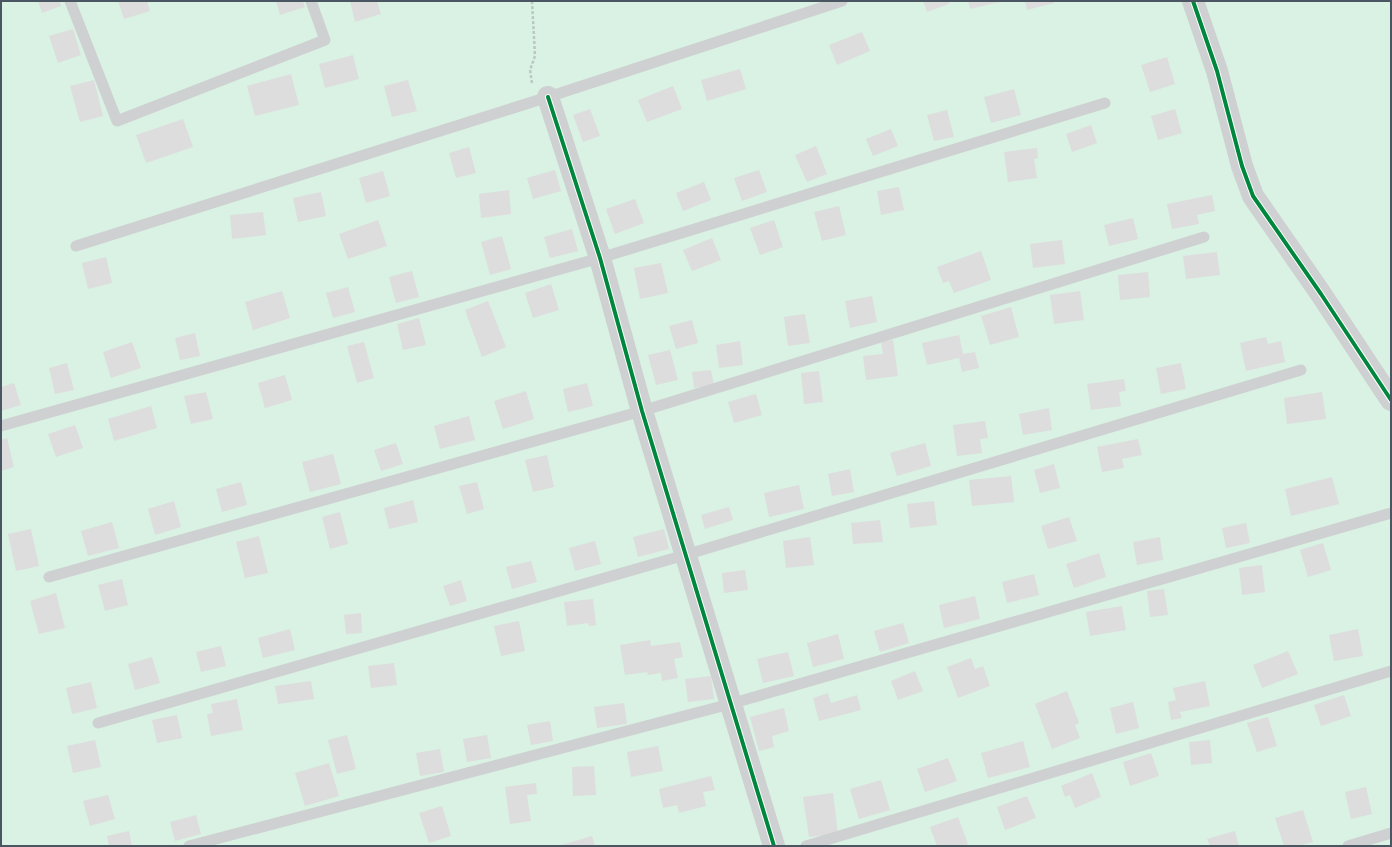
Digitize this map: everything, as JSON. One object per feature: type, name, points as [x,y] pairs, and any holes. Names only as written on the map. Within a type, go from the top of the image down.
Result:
[{"type":"street","points":[[1193,1],[1217,71],[1242,166],[1253,196],[1321,294],[1391,400]]},
{"type":"street","points":[[548,98],[600,258],[642,411],[774,846]]},
{"type":"lane","points":[[70,1],[117,121],[325,40],[311,1]]},
{"type":"lane","points":[[76,246],[548,98],[842,1]]},
{"type":"lane","points":[[1,426],[600,258],[1105,103]]},
{"type":"lane","points":[[49,577],[642,411],[1204,237]]},
{"type":"lane","points":[[98,723],[685,555],[1301,370]]},
{"type":"lane","points":[[189,846],[730,704],[1391,513]]},
{"type":"lane","points":[[806,846],[1391,671]]},
{"type":"lane","points":[[1348,846],[1391,833]]},
{"type":"path","points":[[532,1],[535,56],[530,70],[533,90],[548,98]]},
{"type":"green space","points":[[1,1],[1391,1],[1391,846],[1,846]]},
{"type":"building","points":[[38,1],[60,1],[61,6],[42,13]]},
{"type":"building","points":[[118,1],[147,1],[150,11],[124,19]]},
{"type":"building","points":[[276,1],[303,1],[305,7],[280,15]]},
{"type":"building","points":[[350,1],[377,1],[381,14],[355,22]]},
{"type":"building","points":[[923,1],[948,1],[949,4],[927,12]]},
{"type":"building","points":[[968,1],[1000,1],[1000,2],[970,9]]},
{"type":"building","points":[[1025,1],[1054,1],[1054,3],[1027,10]]},
{"type":"building","points":[[73,29],[81,55],[58,63],[49,36]]},
{"type":"building","points":[[862,32],[870,51],[837,65],[829,45]]},
{"type":"building","points":[[353,55],[359,79],[325,88],[319,64]]},
{"type":"building","points":[[1167,57],[1175,84],[1150,92],[1141,65]]},
{"type":"building","points":[[740,69],[746,89],[707,101],[701,80]]},
{"type":"building","points":[[291,74],[299,105],[255,116],[247,86]]},
{"type":"building","points":[[94,80],[103,116],[80,122],[70,86]]},
{"type":"building","points":[[408,80],[417,111],[392,117],[384,86]]},
{"type":"building","points":[[673,86],[682,109],[647,122],[638,100]]},
{"type":"building","points":[[1014,89],[1021,115],[991,123],[984,97]]},
{"type":"building","points":[[590,109],[600,136],[583,142],[573,115]]},
{"type":"building","points":[[1175,109],[1182,133],[1158,140],[1151,116]]},
{"type":"building","points":[[947,110],[954,137],[934,141],[927,115]]},
{"type":"building","points":[[183,119],[193,147],[146,163],[136,135]]},
{"type":"building","points":[[1091,125],[1097,143],[1072,152],[1066,134]]},
{"type":"building","points":[[891,129],[898,146],[873,156],[866,139]]},
{"type":"building","points":[[816,146],[827,174],[807,182],[795,155]]},
{"type":"building","points":[[469,147],[476,173],[456,178],[449,153]]},
{"type":"building","points":[[1037,148],[1038,158],[1034,159],[1037,178],[1008,182],[1004,152]]},
{"type":"building","points":[[555,170],[561,191],[533,199],[527,178]]},
{"type":"building","points":[[759,170],[767,192],[742,201],[734,178]]},
{"type":"building","points":[[383,171],[390,196],[366,203],[359,178]]},
{"type":"building","points":[[704,182],[711,200],[683,211],[676,193]]},
{"type":"building","points":[[899,187],[904,210],[881,215],[877,191]]},
{"type":"building","points":[[509,190],[511,214],[481,218],[479,194]]},
{"type":"building","points":[[321,192],[326,216],[298,222],[293,198]]},
{"type":"building","points":[[1212,195],[1215,211],[1197,215],[1199,224],[1172,229],[1167,204]]},
{"type":"building","points":[[635,199],[644,223],[615,234],[606,209]]},
{"type":"building","points":[[839,206],[846,235],[822,241],[814,212]]},
{"type":"building","points":[[263,212],[266,235],[232,239],[230,215]]},
{"type":"building","points":[[1133,218],[1138,239],[1109,246],[1104,225]]},
{"type":"building","points":[[378,220],[387,246],[348,259],[339,234]]},
{"type":"building","points":[[774,220],[783,247],[760,255],[750,228]]},
{"type":"building","points":[[572,229],[578,251],[550,258],[544,237]]},
{"type":"building","points":[[502,236],[511,269],[490,275],[481,242]]},
{"type":"building","points":[[712,238],[721,260],[692,271],[683,250]]},
{"type":"building","points":[[1062,240],[1065,264],[1033,268],[1030,244]]},
{"type":"building","points":[[981,251],[991,280],[954,293],[949,281],[943,283],[937,267]]},
{"type":"building","points":[[1217,252],[1220,275],[1186,279],[1183,256]]},
{"type":"building","points":[[106,257],[112,283],[88,289],[82,263]]},
{"type":"building","points":[[661,263],[668,293],[640,299],[634,268]]},
{"type":"building","points":[[412,271],[419,297],[396,303],[389,277]]},
{"type":"building","points":[[1148,272],[1150,297],[1120,300],[1118,275]]},
{"type":"building","points":[[551,284],[559,310],[533,318],[525,293]]},
{"type":"building","points":[[348,287],[355,312],[333,318],[326,293]]},
{"type":"building","points":[[282,291],[290,318],[253,330],[245,302]]},
{"type":"building","points":[[1080,291],[1084,320],[1054,324],[1050,295]]},
{"type":"building","points":[[872,296],[877,322],[850,328],[845,301]]},
{"type":"building","points":[[488,301],[506,347],[482,357],[465,310]]},
{"type":"building","points":[[1011,307],[1019,337],[990,345],[981,316]]},
{"type":"building","points":[[805,314],[810,343],[788,346],[784,317]]},
{"type":"building","points":[[419,318],[426,345],[403,350],[397,324]]},
{"type":"building","points":[[692,320],[698,343],[676,349],[669,326]]},
{"type":"building","points":[[195,333],[200,356],[180,360],[175,338]]},
{"type":"building","points":[[959,335],[963,354],[975,352],[979,368],[962,372],[959,358],[927,365],[922,343]]},
{"type":"building","points":[[1266,337],[1268,344],[1281,341],[1285,362],[1246,371],[1240,343]]},
{"type":"building","points":[[893,340],[898,376],[866,380],[863,356],[883,354],[881,342]]},
{"type":"building","points":[[740,341],[743,365],[719,368],[716,345]]},
{"type":"building","points":[[132,342],[141,368],[111,378],[103,352]]},
{"type":"building","points":[[364,342],[374,378],[357,383],[347,346]]},
{"type":"building","points":[[670,350],[678,380],[656,385],[648,355]]},
{"type":"building","points":[[67,363],[74,390],[55,394],[49,368]]},
{"type":"building","points":[[1181,363],[1186,389],[1161,394],[1156,368]]},
{"type":"building","points":[[711,370],[714,385],[694,388],[692,372]]},
{"type":"building","points":[[819,371],[823,402],[804,404],[801,373]]},
{"type":"building","points":[[285,375],[292,400],[265,408],[258,383]]},
{"type":"building","points":[[1124,379],[1126,391],[1119,392],[1121,406],[1091,410],[1087,384]]},
{"type":"building","points":[[14,383],[21,405],[1,411],[1,387]]},
{"type":"building","points":[[587,383],[593,406],[568,412],[563,389]]},
{"type":"building","points":[[526,391],[534,419],[503,429],[494,401]]},
{"type":"building","points":[[206,392],[213,419],[191,424],[184,396]]},
{"type":"building","points":[[1322,392],[1326,419],[1287,424],[1284,398]]},
{"type":"building","points":[[756,394],[762,415],[734,423],[728,402]]},
{"type":"building","points":[[151,406],[157,428],[114,441],[108,419]]},
{"type":"building","points":[[1049,408],[1052,430],[1023,435],[1019,414]]},
{"type":"building","points":[[469,416],[475,440],[440,449],[434,426]]},
{"type":"building","points":[[985,421],[988,438],[980,439],[982,453],[957,456],[953,425]]},
{"type":"building","points":[[75,425],[83,448],[56,457],[48,434]]},
{"type":"building","points":[[7,438],[14,467],[1,471],[1,440]]},
{"type":"building","points":[[1138,439],[1142,455],[1122,459],[1124,468],[1102,472],[1097,447]]},
{"type":"building","points":[[396,443],[403,464],[381,471],[374,450]]},
{"type":"building","points":[[925,443],[931,466],[897,476],[890,453]]},
{"type":"building","points":[[333,454],[341,484],[310,492],[302,462]]},
{"type":"building","points":[[547,455],[554,487],[533,492],[525,460]]},
{"type":"building","points":[[1054,464],[1060,488],[1040,493],[1034,470]]},
{"type":"building","points":[[850,469],[854,492],[832,496],[828,474]]},
{"type":"building","points":[[1011,476],[1014,502],[972,506],[969,480]]},
{"type":"building","points":[[1332,477],[1339,504],[1291,516],[1285,489]]},
{"type":"building","points":[[241,482],[247,505],[222,512],[216,489]]},
{"type":"building","points":[[477,482],[484,509],[467,514],[459,486]]},
{"type":"building","points":[[799,485],[804,509],[769,517],[764,493]]},
{"type":"building","points":[[413,500],[418,522],[389,529],[384,508]]},
{"type":"building","points":[[174,501],[181,527],[155,535],[148,509]]},
{"type":"building","points":[[934,501],[937,525],[910,528],[907,504]]},
{"type":"building","points":[[729,507],[733,520],[705,529],[701,515]]},
{"type":"building","points":[[340,512],[348,544],[330,549],[322,517]]},
{"type":"building","points":[[1069,517],[1077,541],[1048,549],[1041,526]]},
{"type":"building","points":[[880,520],[883,542],[853,544],[851,523]]},
{"type":"building","points":[[112,522],[119,548],[88,556],[81,531]]},
{"type":"building","points":[[1246,523],[1250,543],[1226,548],[1222,528]]},
{"type":"building","points":[[31,529],[39,566],[16,571],[8,534]]},
{"type":"building","points":[[664,529],[669,549],[638,557],[633,537]]},
{"type":"building","points":[[259,536],[268,573],[245,578],[236,542]]},
{"type":"building","points":[[810,537],[814,565],[786,568],[783,541]]},
{"type":"building","points":[[1160,537],[1163,560],[1137,565],[1133,542]]},
{"type":"building","points":[[595,541],[601,564],[575,571],[569,548]]},
{"type":"building","points":[[1323,543],[1331,570],[1308,577],[1300,550]]},
{"type":"building","points":[[1099,553],[1106,577],[1074,588],[1066,564]]},
{"type":"building","points":[[531,561],[537,582],[512,589],[506,567]]},
{"type":"building","points":[[1262,565],[1265,592],[1242,595],[1239,568]]},
{"type":"building","points":[[745,570],[748,590],[724,593],[722,573]]},
{"type":"building","points":[[1034,574],[1039,595],[1007,603],[1002,582]]},
{"type":"building","points":[[122,579],[128,605],[105,611],[98,585]]},
{"type":"building","points":[[461,580],[467,601],[450,606],[443,586]]},
{"type":"building","points":[[1164,589],[1168,615],[1150,617],[1147,591]]},
{"type":"building","points":[[56,593],[65,628],[39,634],[30,601]]},
{"type":"building","points":[[975,596],[980,619],[944,628],[939,605]]},
{"type":"building","points":[[593,599],[596,625],[589,626],[588,623],[567,626],[564,602]]},
{"type":"building","points":[[1122,606],[1126,630],[1090,636],[1086,612]]},
{"type":"building","points":[[361,613],[362,633],[346,634],[344,615]]},
{"type":"building","points":[[519,621],[525,651],[501,656],[494,626]]},
{"type":"building","points":[[903,623],[909,643],[880,652],[874,631]]},
{"type":"building","points":[[290,629],[295,650],[263,658],[258,638]]},
{"type":"building","points":[[1358,629],[1363,656],[1334,661],[1329,635]]},
{"type":"building","points":[[838,634],[844,659],[813,667],[807,643]]},
{"type":"building","points":[[650,640],[651,646],[680,642],[683,657],[674,659],[678,678],[662,681],[661,673],[648,675],[647,672],[625,675],[620,645]]},
{"type":"building","points":[[221,646],[226,666],[201,672],[196,652]]},
{"type":"building","points":[[1288,651],[1298,674],[1262,688],[1253,665]]},
{"type":"building","points":[[788,652],[794,676],[763,683],[757,659]]},
{"type":"building","points":[[152,657],[160,683],[135,690],[128,664]]},
{"type":"building","points":[[971,658],[975,669],[983,666],[990,686],[958,698],[947,667]]},
{"type":"building","points":[[394,663],[397,685],[371,688],[368,666]]},
{"type":"building","points":[[915,671],[923,691],[898,700],[891,681]]},
{"type":"building","points":[[711,676],[714,699],[688,702],[685,679]]},
{"type":"building","points":[[311,681],[314,699],[278,704],[275,686]]},
{"type":"building","points":[[1205,681],[1210,706],[1180,712],[1182,718],[1171,720],[1168,702],[1176,700],[1173,688]]},
{"type":"building","points":[[91,682],[97,708],[72,714],[66,688]]},
{"type":"building","points":[[1067,691],[1079,723],[1075,725],[1080,738],[1052,749],[1035,704]]},
{"type":"building","points":[[828,693],[831,703],[857,695],[861,710],[819,721],[813,698]]},
{"type":"building","points":[[1344,695],[1351,716],[1321,726],[1314,705]]},
{"type":"building","points":[[237,699],[243,730],[211,736],[207,714],[213,713],[211,704]]},
{"type":"building","points":[[1133,702],[1139,728],[1116,734],[1110,708]]},
{"type":"building","points":[[624,703],[627,724],[597,728],[594,707]]},
{"type":"building","points":[[784,708],[789,731],[772,736],[774,747],[759,751],[750,717]]},
{"type":"building","points":[[177,715],[182,738],[157,743],[152,720]]},
{"type":"building","points":[[1268,717],[1277,746],[1257,752],[1247,723]]},
{"type":"building","points":[[550,721],[553,741],[531,745],[527,725]]},
{"type":"building","points":[[347,735],[356,769],[337,774],[328,740]]},
{"type":"building","points":[[487,735],[491,758],[467,762],[463,739]]},
{"type":"building","points":[[95,740],[101,767],[73,773],[67,746]]},
{"type":"building","points":[[1210,740],[1212,763],[1191,765],[1189,742]]},
{"type":"building","points":[[1023,741],[1030,767],[988,778],[981,753]]},
{"type":"building","points":[[658,746],[663,771],[631,777],[627,752]]},
{"type":"building","points":[[440,749],[444,772],[420,776],[416,753]]},
{"type":"building","points":[[1151,753],[1159,776],[1130,786],[1123,762]]},
{"type":"building","points":[[948,758],[957,781],[925,792],[917,769]]},
{"type":"building","points":[[329,763],[339,796],[305,806],[295,773]]},
{"type":"building","points":[[594,766],[596,795],[573,796],[572,767]]},
{"type":"building","points":[[1092,773],[1101,797],[1075,808],[1070,795],[1065,797],[1061,786]]},
{"type":"building","points":[[711,776],[715,790],[703,792],[706,806],[679,813],[677,805],[663,808],[659,789]]},
{"type":"building","points":[[881,780],[890,810],[859,819],[850,789]]},
{"type":"building","points":[[536,783],[537,794],[527,795],[531,821],[510,824],[505,787]]},
{"type":"building","points":[[1366,787],[1372,814],[1351,819],[1345,792]]},
{"type":"building","points":[[833,793],[838,834],[809,837],[803,797]]},
{"type":"building","points":[[108,795],[115,819],[90,826],[83,801]]},
{"type":"building","points":[[1027,796],[1036,818],[1005,830],[997,807]]},
{"type":"building","points":[[442,806],[451,836],[429,843],[419,813]]},
{"type":"building","points":[[1303,810],[1313,842],[1298,846],[1284,846],[1275,818]]},
{"type":"building","points":[[196,815],[201,834],[175,841],[170,822]]},
{"type":"building","points":[[958,817],[968,844],[963,846],[937,846],[930,827]]},
{"type":"building","points":[[129,831],[132,846],[109,846],[107,836]]},
{"type":"building","points":[[1235,831],[1239,846],[1210,846],[1207,839]]},
{"type":"building","points":[[592,836],[595,846],[558,846]]},
{"type":"cycle path","points":[[1193,1],[1217,71],[1242,166],[1253,196],[1321,294],[1391,400]]},
{"type":"cycle path","points":[[548,97],[600,258],[642,411],[774,846]]}]
